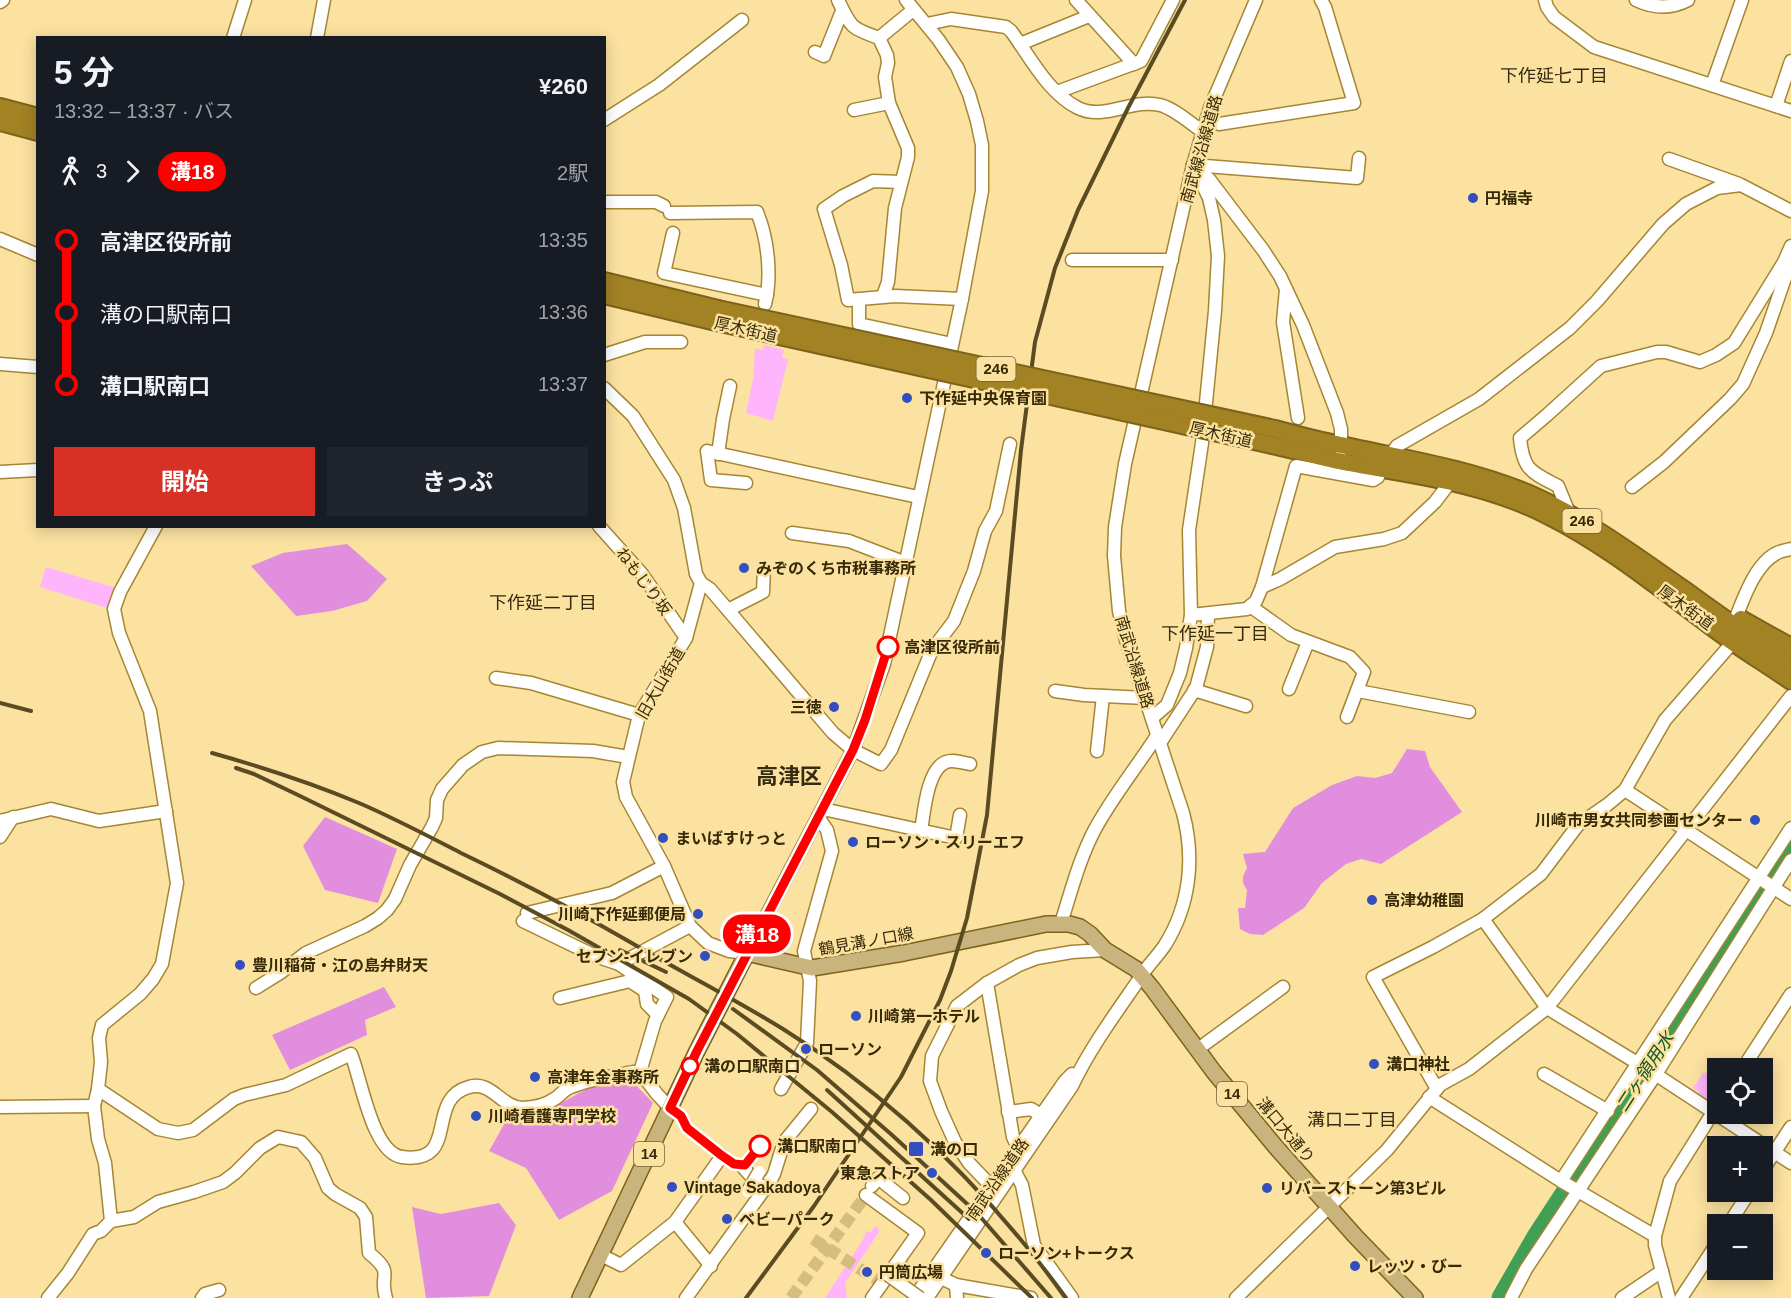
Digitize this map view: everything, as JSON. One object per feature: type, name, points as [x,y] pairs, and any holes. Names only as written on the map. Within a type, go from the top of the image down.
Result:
[{"type":"highway","points":[[0,107],[36,116]]},
{"type":"highway","points":[[0,122],[36,131]]},
{"type":"highway","name":"厚木街道","points":[[606,282],[717,315]]},
{"type":"highway","name":"厚木街道","points":[[606,295],[717,315],[1341,453],[1468,472],[1527,493],[1569,513],[1607,535],[1714,612],[1791,681]]},
{"type":"highway","name":"厚木街道","points":[[1386,461],[1492,493],[1538,511],[1586,537],[1693,610],[1734,628],[1791,664]]},
{"type":"highway","name":"246","points":[[1734,628],[1791,647]]},
{"type":"main road","name":"鶴見溝ノ口線","points":[[747,953],[807,968],[883,956],[1032,926],[1061,923],[1075,925],[1085,930],[1105,950],[1136,969],[1141,975]]},
{"type":"main road","name":"14","points":[[580,1298],[697,1051],[747,953]]},
{"type":"main road","name":"溝口大通り","points":[[1141,975],[1275,1146],[1415,1298]]},
{"type":"street","points":[[233,36],[245,0]]},
{"type":"street","points":[[317,36],[324,0]]},
{"type":"street","points":[[1076,0],[1134,64]]},
{"type":"street","points":[[1057,92],[1141,61],[1173,0]]},
{"type":"street","name":"南武線沿線道路","points":[[1179,233],[1193,165],[1207,118],[1256,0]]},
{"type":"street","points":[[1207,118],[1219,124],[1354,103],[1321,0]]},
{"type":"street","points":[[1545,0],[1546,7],[1554,17],[1594,47],[1791,111]]},
{"type":"street","points":[[1635,0],[1648,5],[1664,7],[1688,0]]},
{"type":"street","points":[[1712,85],[1742,0]]},
{"type":"street","points":[[747,953],[853,750],[884,664],[962,299],[982,191],[982,145],[978,121],[957,67],[927,24],[910,5],[879,38]]},
{"type":"street","points":[[840,6],[850,26],[879,38],[887,55],[885,77],[889,103],[908,148],[908,157],[895,208],[888,282],[883,296]]},
{"type":"street","points":[[815,52],[824,56],[840,6]]},
{"type":"street","points":[[1020,44],[1089,16]]},
{"type":"street","points":[[927,24],[951,19],[1006,27],[1057,92],[1077,108],[1096,113],[1148,104],[1161,105],[1203,132]]},
{"type":"street","points":[[606,119],[652,90],[742,20]]},
{"type":"street","points":[[1776,106],[1791,61]]},
{"type":"street","points":[[854,110],[889,103]]},
{"type":"street","points":[[1193,165],[1357,178],[1359,159]]},
{"type":"street","points":[[1669,159],[1741,184],[1791,211]]},
{"type":"street","points":[[1152,718],[1167,705],[1180,673],[1191,615],[1190,530],[1202,443],[1215,311],[1218,256],[1214,220],[1209,198],[1193,165]]},
{"type":"street","points":[[1193,165],[1209,179],[1263,249],[1287,288],[1330,394],[1341,429],[1341,453]]},
{"type":"street","points":[[901,182],[873,181],[843,196],[824,209],[842,265],[848,300],[883,296],[962,299]]},
{"type":"street","points":[[1191,615],[1247,609],[1256,601],[1296,466],[1373,480],[1378,477],[1397,446],[1479,399],[1570,328],[1597,301],[1663,224],[1686,204],[1718,188],[1741,184]]},
{"type":"street","points":[[606,202],[656,202],[668,209],[757,212],[769,268],[766,300],[664,273],[673,233]]},
{"type":"street","name":"南武沿線道路","points":[[914,1298],[936,1276],[1014,1170],[1071,1086],[1083,1062],[1141,975],[1156,957],[1176,923],[1184,901],[1190,867],[1186,823],[1126,640],[1119,611],[1116,586],[1115,527],[1125,464],[1179,233]]},
{"type":"street","points":[[0,239],[36,254]]},
{"type":"street","points":[[1569,513],[1558,486],[1530,471],[1524,463],[1520,438],[1601,366],[1657,352],[1666,352],[1700,362],[1729,348],[1734,344],[1785,262],[1791,246]]},
{"type":"street","points":[[1072,260],[1172,260]]},
{"type":"street","points":[[1632,487],[1664,462],[1743,384],[1766,333],[1785,278],[1785,262]]},
{"type":"street","points":[[1287,288],[1283,322],[1298,418]]},
{"type":"street","points":[[859,300],[859,324],[952,344]]},
{"type":"street","points":[[606,354],[645,342],[681,342]]},
{"type":"street","points":[[0,364],[36,367]]},
{"type":"street","points":[[718,454],[730,386]]},
{"type":"street","name":"旧大山街道","points":[[606,390],[633,416],[674,480],[684,508],[696,574],[700,583],[686,638],[639,715],[623,782],[626,797],[664,866],[690,926],[708,943],[729,951],[747,953]]},
{"type":"street","points":[[700,583],[710,589],[833,734],[853,750],[881,764],[891,750],[932,650],[954,621],[974,571],[985,531],[996,511],[1010,444]]},
{"type":"street","points":[[746,483],[711,480],[707,452],[918,497]]},
{"type":"street","points":[[0,472],[36,470]]},
{"type":"street","points":[[1262,587],[1335,547],[1384,539],[1402,532],[1435,502],[1451,482]]},
{"type":"street","points":[[111,1221],[105,1163],[98,1139],[94,1106],[101,1062],[99,1038],[102,1025],[140,994],[162,964],[177,883],[150,711],[119,633],[114,609],[124,584],[155,528]]},
{"type":"street","name":"ねもじり坂","points":[[601,528],[642,574],[686,638]]},
{"type":"street","points":[[792,533],[849,541],[906,562]]},
{"type":"street","points":[[1655,1236],[1570,1186],[1433,1093],[1373,977],[1483,919],[1541,874],[1578,825],[1625,789],[1665,720],[1734,628],[1746,590],[1763,563],[1777,553],[1791,549]]},
{"type":"street","points":[[728,610],[763,592],[764,568]]},
{"type":"street","points":[[1250,606],[1291,635],[1350,657],[1364,672],[1347,717]]},
{"type":"street","points":[[1061,923],[1078,870],[1095,830],[1121,787],[1194,690],[1207,647],[1208,614]]},
{"type":"street","points":[[1289,689],[1308,642]]},
{"type":"street","points":[[496,678],[531,683],[639,715]]},
{"type":"street","points":[[1194,690],[1246,706]]},
{"type":"street","points":[[1055,691],[1145,698]]},
{"type":"street","points":[[1358,691],[1469,712]]},
{"type":"street","points":[[1097,751],[1103,696]]},
{"type":"street","points":[[1236,1298],[1386,1150],[1433,1093],[1469,1069],[1547,1008],[1791,696]]},
{"type":"street","points":[[256,988],[306,953],[364,926],[387,910],[432,827],[436,818],[437,800],[442,789],[463,765],[482,752],[498,748],[594,751],[628,757]]},
{"type":"street","points":[[921,831],[933,777],[940,765],[949,760],[970,764]]},
{"type":"street","points":[[1625,789],[1791,899]]},
{"type":"street","points":[[0,821],[51,809],[99,820],[166,811]]},
{"type":"street","points":[[820,813],[956,838],[960,815]]},
{"type":"street","points":[[781,1089],[807,1043],[810,981],[804,951],[832,852],[820,813]]},
{"type":"street","points":[[0,837],[13,817]]},
{"type":"street","points":[[1570,1186],[1766,882],[1791,828]]},
{"type":"street","points":[[1511,1298],[1608,1111],[1647,1069],[1766,882],[1791,860]]},
{"type":"street","points":[[640,1072],[658,1015],[667,997],[619,964],[595,956],[525,917],[612,893],[664,866]]},
{"type":"street","points":[[1483,919],[1547,1008],[1707,1105]]},
{"type":"street","points":[[619,964],[690,926]]},
{"type":"street","points":[[992,1187],[969,1163],[956,1142],[930,1082],[932,1056],[957,1006],[987,983],[1037,958],[1072,952],[1105,950]]},
{"type":"street","points":[[560,998],[630,981],[645,991],[647,1004],[658,1015]]},
{"type":"street","points":[[987,983],[1008,1112],[1013,1137],[1018,1148]]},
{"type":"street","points":[[1198,1049],[1283,987]]},
{"type":"street","points":[[1749,1058],[1791,994]]},
{"type":"street","points":[[98,1089],[158,1129],[178,1133],[193,1130],[234,1099],[286,1085],[351,1053],[376,1133],[387,1149],[399,1156],[415,1158],[427,1154],[434,1148],[440,1139],[446,1106],[451,1096],[461,1089],[472,1086],[483,1087],[494,1091],[503,1101],[518,1108],[534,1108],[554,1100],[567,1088],[584,1082],[640,1072]]},
{"type":"street","name":"南武沿線道路","points":[[927,1298],[936,1276],[992,1187],[1065,1081],[1083,1062]]},
{"type":"street","points":[[640,1072],[670,1108]]},
{"type":"street","points":[[1544,1074],[1608,1111]]},
{"type":"street","points":[[0,1107],[94,1106]]},
{"type":"street","points":[[754,1181],[766,1189],[774,1174],[784,1142],[812,1109]]},
{"type":"street","points":[[1008,1112],[1031,1109],[1041,1115]]},
{"type":"street","points":[[1669,1298],[1655,1245],[1655,1236],[1670,1181],[1707,1123]]},
{"type":"street","points":[[1735,1124],[1791,1163]]},
{"type":"street","points":[[1774,1152],[1791,1127]]},
{"type":"street","points":[[48,1298],[68,1273],[93,1234],[101,1231],[111,1221],[134,1217],[158,1202],[223,1182],[236,1173],[260,1148],[278,1137],[301,1142],[315,1158],[328,1188],[360,1208],[366,1217],[369,1253],[382,1264],[385,1270],[386,1298]]},
{"type":"street","points":[[601,1255],[621,1265],[675,1222],[722,1156]]},
{"type":"street","points":[[686,1298],[711,1266],[765,1187],[765,1183],[750,1175],[742,1166]]},
{"type":"street","points":[[1014,1170],[1022,1185],[1034,1245],[1072,1298]]},
{"type":"street","points":[[872,1298],[888,1275],[902,1267],[918,1233],[869,1190],[878,1178],[903,1198]]},
{"type":"street","points":[[675,1222],[711,1266]]},
{"type":"street","points":[[1681,1298],[1707,1259]]},
{"type":"street","points":[[1622,1298],[1662,1271]]},
{"type":"street","points":[[888,1275],[920,1298]]},
{"type":"street","points":[[936,1276],[956,1292],[1031,1298]]},
{"type":"street","points":[[202,1298],[210,1291],[219,1290]]},
{"type":"shaded area","points":[[765,345],[784,350],[782,357],[788,359],[773,421],[746,413],[753,379],[755,348],[762,350]]},
{"type":"shaded area","points":[[347,544],[387,579],[367,601],[332,611],[296,616],[251,566],[283,553]]},
{"type":"shaded area","points":[[46,567],[116,588],[110,609],[40,587]]},
{"type":"shaded area","points":[[1407,749],[1425,751],[1430,767],[1462,812],[1381,864],[1361,859],[1346,864],[1322,883],[1304,908],[1263,935],[1250,934],[1240,929],[1238,908],[1245,908],[1247,890],[1243,882],[1247,868],[1243,854],[1265,852],[1293,808],[1332,785],[1357,776],[1375,778],[1392,773]]},
{"type":"shaded area","points":[[325,817],[397,849],[378,903],[325,890],[303,846]]},
{"type":"shaded area","points":[[384,987],[396,1007],[365,1020],[367,1035],[290,1070],[272,1035]]},
{"type":"shaded area","points":[[1707,1072],[1707,1102],[1698,1096],[1699,1092],[1693,1088],[1703,1073]]},
{"type":"shaded area","points":[[632,1081],[653,1103],[612,1191],[559,1220],[526,1168],[489,1151],[511,1112],[529,1116],[547,1111],[590,1087]]},
{"type":"shaded area","points":[[499,1203],[516,1225],[489,1296],[426,1298],[412,1207],[441,1214]]},
{"type":"shaded area","points":[[875,1226],[879,1232],[845,1283],[847,1298],[825,1298],[867,1231],[870,1233]]},
{"type":"waterway","name":"二ヶ領用水","points":[[1502,1298],[1537,1237],[1791,848]]},
{"type":"tunnel","points":[[791,1298],[866,1195]]},
{"type":"tunnel","points":[[813,1239],[882,1283]]},
{"type":"railway","points":[[746,1298],[814,1206],[901,1077],[940,1000],[951,971],[967,918],[987,815],[1021,450],[1035,342],[1055,268],[1078,210],[1185,0]]},
{"type":"railway","points":[[0,703],[31,711]]},
{"type":"railway","points":[[212,753],[323,789],[398,821],[568,907],[783,1029],[864,1086],[938,1150],[1005,1221],[1066,1298]]},
{"type":"railway","points":[[236,768],[254,774],[500,894],[689,999],[737,1034],[832,1112],[931,1200],[1032,1298]]},
{"type":"railway","points":[[620,950],[666,972]]},
{"type":"railway","points":[[733,1009],[817,1070],[892,1135],[977,1213],[1051,1298]]},
{"type":"railway","points":[[827,1090],[969,1219]]},
{"type":"bus line","name":"溝18","points":[[760,1146],[745,1165],[734,1164],[687,1128],[681,1116],[670,1108],[747,953],[853,750],[888,647]]},
{"type":"place","name":"円福寺","points":[[1473,198]]},
{"type":"place","name":"下作延中央保育園","points":[[907,398]]},
{"type":"place","name":"みぞのくち市税事務所","points":[[744,568]]},
{"type":"place","name":"高津区役所前","points":[[888,647]]},
{"type":"place","name":"三徳","points":[[834,707]]},
{"type":"place","name":"川崎市男女共同参画センター","points":[[1755,820]]},
{"type":"place","name":"まいばすけっと","points":[[663,838]]},
{"type":"place","name":"ローソン・スリーエフ","points":[[853,842]]},
{"type":"place","name":"高津幼稚園","points":[[1372,900]]},
{"type":"place","name":"川崎下作延郵便局","points":[[698,914]]},
{"type":"place","name":"セブン-イレブン","points":[[705,956]]},
{"type":"place","name":"豊川稲荷・江の島弁財天","points":[[240,965]]},
{"type":"place","name":"川崎第一ホテル","points":[[856,1016]]},
{"type":"place","name":"ローソン","points":[[806,1049]]},
{"type":"place","name":"溝口神社","points":[[1374,1064]]},
{"type":"place","name":"溝の口駅南口","points":[[690,1066]]},
{"type":"place","name":"高津年金事務所","points":[[535,1077]]},
{"type":"place","name":"川崎看護専門学校","points":[[476,1116]]},
{"type":"place","name":"溝口駅南口","points":[[760,1146]]},
{"type":"place","name":"溝の口","points":[[916,1149]]},
{"type":"place","name":"東急ストア","points":[[932,1173]]},
{"type":"place","name":"Vintage Sakadoya","points":[[672,1187]]},
{"type":"place","name":"リバーストーン第3ビル","points":[[1267,1188]]},
{"type":"place","name":"ベビーパーク","points":[[727,1219]]},
{"type":"place","name":"ローソン+トークス","points":[[986,1253]]},
{"type":"place","name":"レッツ・びー","points":[[1355,1266]]},
{"type":"place","name":"円筒広場","points":[[867,1272]]},
{"type":"district","name":"下作延七丁目","points":[[1554,76]]},
{"type":"district","name":"下作延二丁目","points":[[543,603]]},
{"type":"district","name":"下作延一丁目","points":[[1215,634]]},
{"type":"district","name":"高津区","points":[[789,776]]},
{"type":"district","name":"溝口二丁目","points":[[1352,1120]]}]
